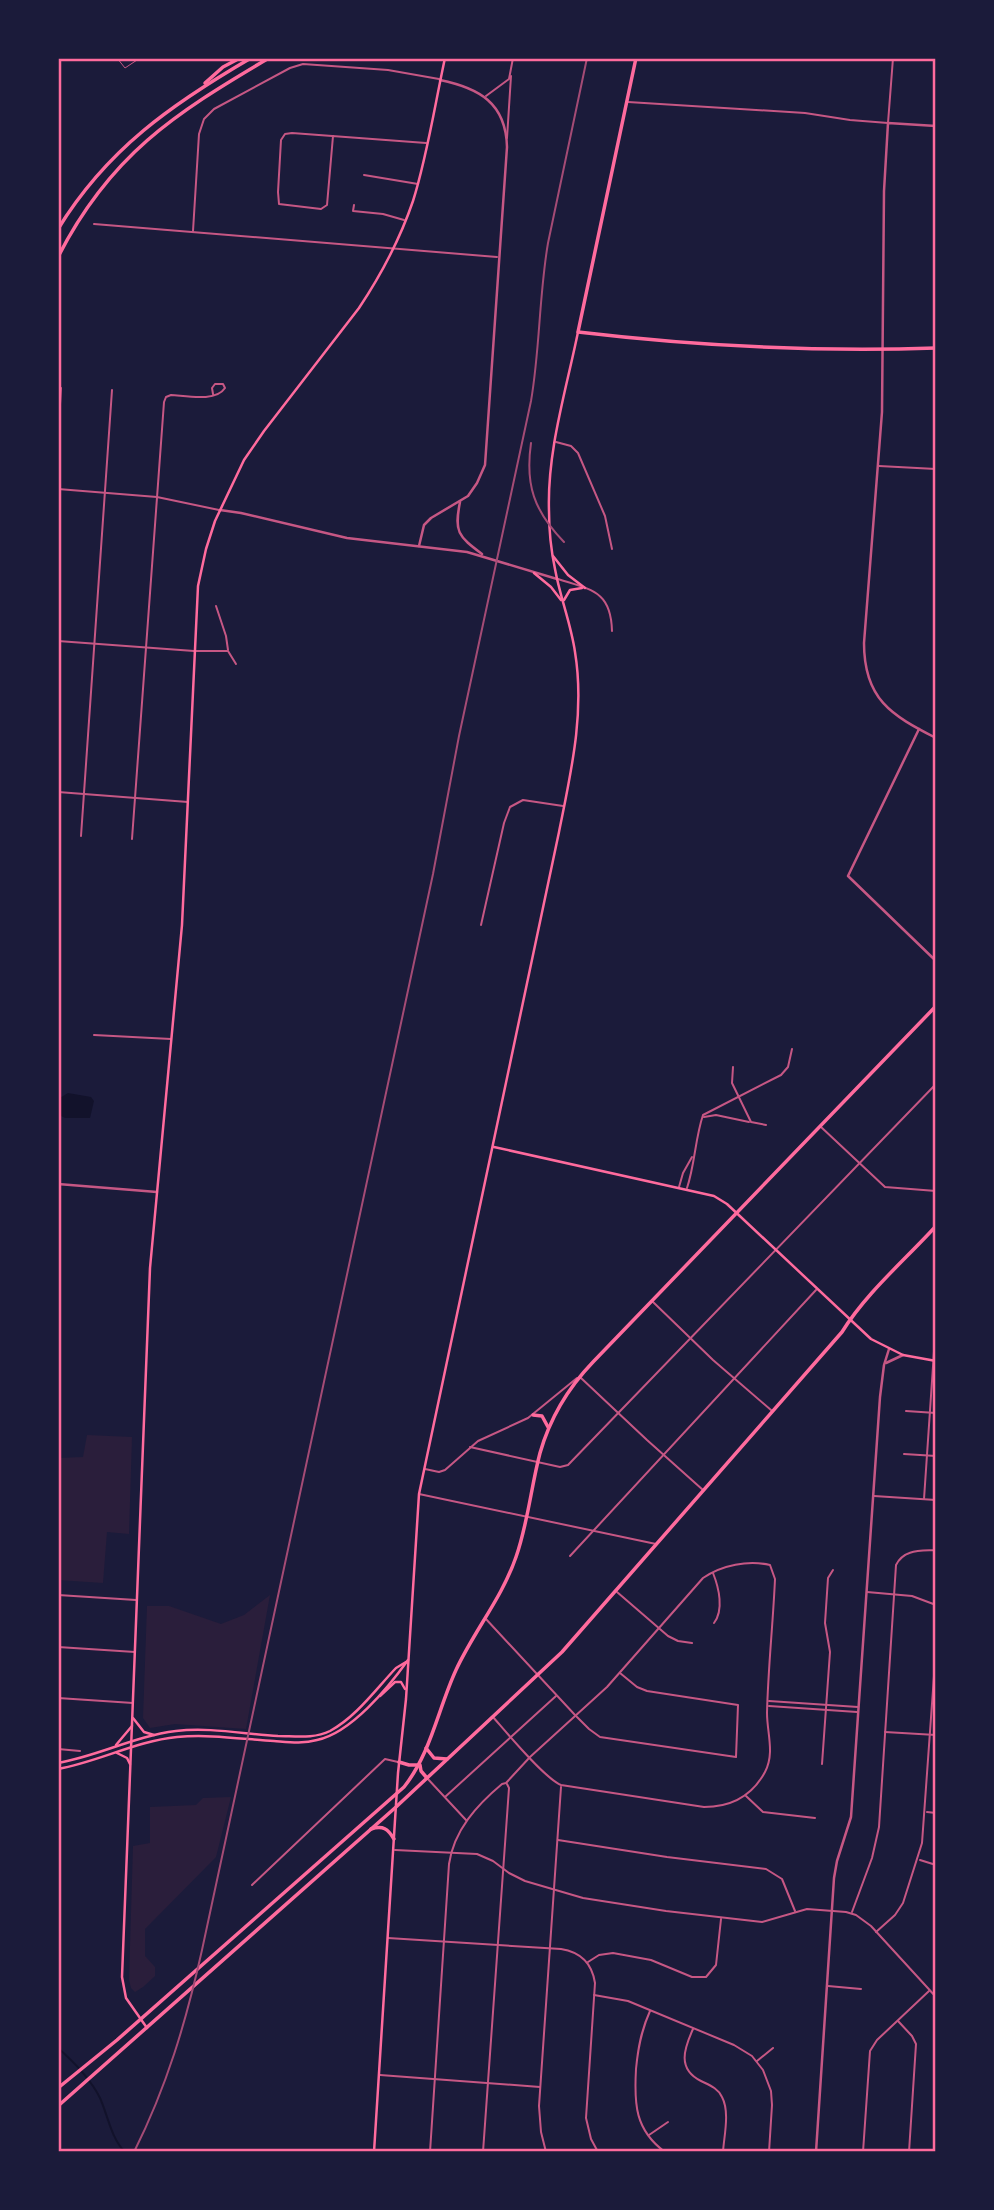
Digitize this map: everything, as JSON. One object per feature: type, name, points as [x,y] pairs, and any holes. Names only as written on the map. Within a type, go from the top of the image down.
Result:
[{"type":"main road","points":[[195,92],[223,67],[240,58]]},
{"type":"main road","points":[[58,229],[88,186],[120,150],[166,111],[251,58]]},
{"type":"main road","points":[[58,257],[78,220],[100,189],[140,145],[178,114],[269,58]]},
{"type":"main road","points":[[147,2028],[125,1998],[123,1985],[150,1268],[182,925],[198,586],[206,549],[220,510],[253,446],[359,308],[394,247],[418,184],[445,58]]},
{"type":"main road","points":[[374,2152],[419,1494],[578,734],[575,651],[552,555],[550,483],[555,442],[636,58]]},
{"type":"main road","points":[[578,332],[705,343],[808,348],[936,348]]},
{"type":"main road","points":[[552,555],[568,575],[585,588]]},
{"type":"main road","points":[[534,573],[551,587],[563,604]]},
{"type":"main road","points":[[563,604],[570,590],[585,588]]},
{"type":"main road","points":[[58,2088],[183,1983],[404,1787],[420,1765],[457,1669],[510,1572],[519,1548],[548,1429],[579,1376],[936,1006]]},
{"type":"main road","points":[[493,1147],[714,1196],[737,1213],[871,1339],[903,1356],[935,1361]]},
{"type":"main road","points":[[58,2106],[396,1807],[576,1638],[850,1320],[936,1226]]},
{"type":"main road","points":[[533,1415],[542,1416],[548,1429]]},
{"type":"main road","points":[[371,1703],[408,1660]]},
{"type":"main road","points":[[58,1763],[112,1753],[157,1735],[197,1730],[301,1737],[326,1733],[345,1721],[396,1668],[408,1660]]},
{"type":"main road","points":[[58,1769],[113,1748],[174,1737],[299,1742],[317,1740],[344,1728],[395,1682],[401,1682],[406,1692]]},
{"type":"main road","points":[[133,1718],[144,1732],[157,1735]]},
{"type":"main road","points":[[113,1748],[125,1737],[133,1723]]},
{"type":"main road","points":[[426,1748],[434,1758],[447,1759]]},
{"type":"main road","points":[[112,1753],[121,1754],[132,1767]]},
{"type":"main road","points":[[399,1762],[420,1765]]},
{"type":"main road","points":[[420,1765],[427,1778]]},
{"type":"main road","points":[[369,1830],[382,1827],[387,1829],[394,1839]]},
{"type":"street","points":[[419,546],[422,529],[428,521],[460,502],[477,483],[486,458],[513,58]]},
{"type":"street","points":[[893,58],[884,191],[882,412],[864,643],[865,663],[872,684],[886,706],[899,718],[936,738]]},
{"type":"street","points":[[193,232],[199,134],[204,119],[214,109],[290,68],[303,64],[388,70],[473,89],[485,97],[499,113],[507,139]]},
{"type":"street","points":[[485,97],[503,86],[511,76]]},
{"type":"street","points":[[628,102],[805,113],[850,120],[936,126]]},
{"type":"street","points":[[333,136],[328,203],[323,209],[282,206],[278,203],[281,140],[284,135],[293,133],[333,136],[426,143]]},
{"type":"street","points":[[364,175],[418,184]]},
{"type":"street","points":[[354,205],[353,211],[383,214],[405,221]]},
{"type":"street","points":[[94,225],[499,257]]},
{"type":"street","points":[[58,437],[61,388]]},
{"type":"street","points":[[81,835],[112,390]]},
{"type":"street","points":[[132,839],[165,399],[171,395],[205,397],[214,394]]},
{"type":"street","points":[[555,442],[576,450],[605,516],[612,549]]},
{"type":"street","points":[[878,466],[936,469]]},
{"type":"street","points":[[58,489],[157,497],[347,538],[455,550],[485,557],[585,588],[601,597],[611,613],[612,631]]},
{"type":"street","points":[[460,502],[457,519],[459,531],[466,541],[485,557]]},
{"type":"street","points":[[216,606],[228,651],[236,664]]},
{"type":"street","points":[[58,642],[228,651]]},
{"type":"street","points":[[919,729],[848,876],[936,961]]},
{"type":"street","points":[[58,792],[189,802]]},
{"type":"street","points":[[481,925],[510,807],[516,802],[526,800],[564,806]]},
{"type":"street","points":[[94,1035],[172,1040]]},
{"type":"street","points":[[687,1189],[702,1118],[708,1111],[784,1073],[792,1049]]},
{"type":"street","points":[[733,1067],[732,1083],[751,1122]]},
{"type":"street","points":[[470,1447],[566,1467],[936,1084]]},
{"type":"street","points":[[702,1118],[716,1115],[766,1125]]},
{"type":"street","points":[[820,1126],[886,1187],[936,1191]]},
{"type":"street","points":[[679,1187],[692,1156]]},
{"type":"street","points":[[58,1184],[157,1192]]},
{"type":"street","points":[[570,1556],[816,1289]]},
{"type":"street","points":[[652,1300],[734,1379],[772,1411]]},
{"type":"street","points":[[925,1499],[936,1322]]},
{"type":"street","points":[[816,2152],[835,1870],[851,1817],[873,1496],[884,1365],[889,1349]]},
{"type":"street","points":[[884,1365],[889,1360],[903,1356]]},
{"type":"street","points":[[424,1469],[445,1471],[470,1447],[533,1415],[579,1376],[704,1490]]},
{"type":"street","points":[[906,1411],[936,1413]]},
{"type":"street","points":[[904,1454],[936,1456]]},
{"type":"street","points":[[419,1494],[657,1544]]},
{"type":"street","points":[[873,1496],[936,1500]]},
{"type":"street","points":[[851,1913],[877,1838],[896,1565],[899,1558],[909,1552],[936,1550]]},
{"type":"street","points":[[430,2152],[451,1852],[467,1820],[491,1793],[506,1783],[530,1758],[620,1672],[697,1584],[712,1572],[746,1563],[770,1565],[774,1573],[768,1701],[771,1755],[766,1771],[745,1796],[723,1806],[704,1807],[561,1786],[549,1779],[530,1758],[511,1737],[492,1717]]},
{"type":"street","points":[[822,1764],[830,1652],[825,1623],[828,1578],[833,1570]]},
{"type":"street","points":[[712,1572],[720,1609],[720,1616],[714,1623]]},
{"type":"street","points":[[617,1591],[672,1639],[692,1643]]},
{"type":"street","points":[[867,1592],[921,1598],[936,1605]]},
{"type":"street","points":[[58,1595],[137,1600]]},
{"type":"street","points":[[485,1617],[594,1734],[606,1739],[736,1757],[738,1705],[647,1691],[633,1684],[620,1672]]},
{"type":"street","points":[[58,1647],[136,1652]]},
{"type":"street","points":[[876,1932],[903,1903],[918,1860],[926,1812],[936,1648]]},
{"type":"street","points":[[445,1797],[557,1695]]},
{"type":"street","points":[[58,1698],[134,1703]]},
{"type":"street","points":[[768,1701],[858,1710]]},
{"type":"street","points":[[768,1706],[858,1710]]},
{"type":"street","points":[[885,1732],[936,1735]]},
{"type":"street","points":[[58,1749],[80,1751]]},
{"type":"street","points":[[252,1885],[385,1759],[399,1762]]},
{"type":"street","points":[[427,1778],[467,1820]]},
{"type":"street","points":[[483,2152],[509,1788],[506,1783]]},
{"type":"street","points":[[546,2152],[540,2122],[540,2087],[561,1786]]},
{"type":"street","points":[[745,1796],[763,1812],[815,1818]]},
{"type":"street","points":[[926,1812],[936,1813]]},
{"type":"street","points":[[558,1840],[766,1869],[782,1879],[795,1912]]},
{"type":"street","points":[[393,1850],[477,1854],[525,1881],[554,1891],[583,1898],[721,1918],[762,1922],[807,1909],[851,1913],[876,1932],[936,1997]]},
{"type":"street","points":[[918,1860],[936,1865]]},
{"type":"street","points":[[587,1963],[599,1955],[613,1953],[651,1960],[698,1978],[706,1977],[716,1965],[721,1918]]},
{"type":"street","points":[[387,1938],[551,1948],[575,1952],[587,1963],[594,1978],[594,1995],[586,2112],[589,2132],[598,2152]]},
{"type":"street","points":[[827,1986],[861,1989]]},
{"type":"street","points":[[863,2152],[870,2051],[877,2040],[930,1990]]},
{"type":"street","points":[[594,1995],[621,1998],[651,2010],[740,2048],[757,2062],[771,2091],[769,2152]]},
{"type":"street","points":[[651,2010],[639,2039],[634,2098],[637,2115],[648,2136],[665,2152]]},
{"type":"street","points":[[898,2020],[916,2045],[909,2152]]},
{"type":"street","points":[[693,2028],[684,2050],[684,2062],[690,2074],[716,2089],[724,2101],[723,2152]]},
{"type":"street","points":[[757,2062],[772,2048]]},
{"type":"street","points":[[379,2075],[540,2087]]},
{"type":"street","points":[[648,2136],[668,2122]]},
{"type":"lane","points":[[117,58],[125,68],[140,58]]},
{"type":"shaded area","points":[[68,1093],[91,1097],[94,1101],[90,1118],[65,1118],[59,1115],[58,1099]]},
{"type":"shaded area","points":[[87,1435],[132,1437],[129,1534],[107,1532],[103,1583],[58,1580],[58,1458],[83,1457]]},
{"type":"shaded area","points":[[270,1595],[246,1729],[175,1724],[150,1728],[143,1718],[147,1606],[169,1606],[221,1624],[244,1615]]},
{"type":"shaded area","points":[[231,1797],[216,1857],[145,1929],[145,1956],[155,1967],[155,1976],[135,1992],[129,1980],[133,1846],[150,1843],[150,1807],[196,1805],[203,1798]]},
{"type":"waterway","points":[[58,2048],[96,2091],[113,2134],[125,2152]]},
{"type":"railway","points":[[134,2152],[174,2053],[202,1950],[433,874],[459,736],[531,401],[548,243],[587,58]]},
{"type":"railway","points":[[531,443],[529,472],[534,497],[545,519],[564,542]]}]
